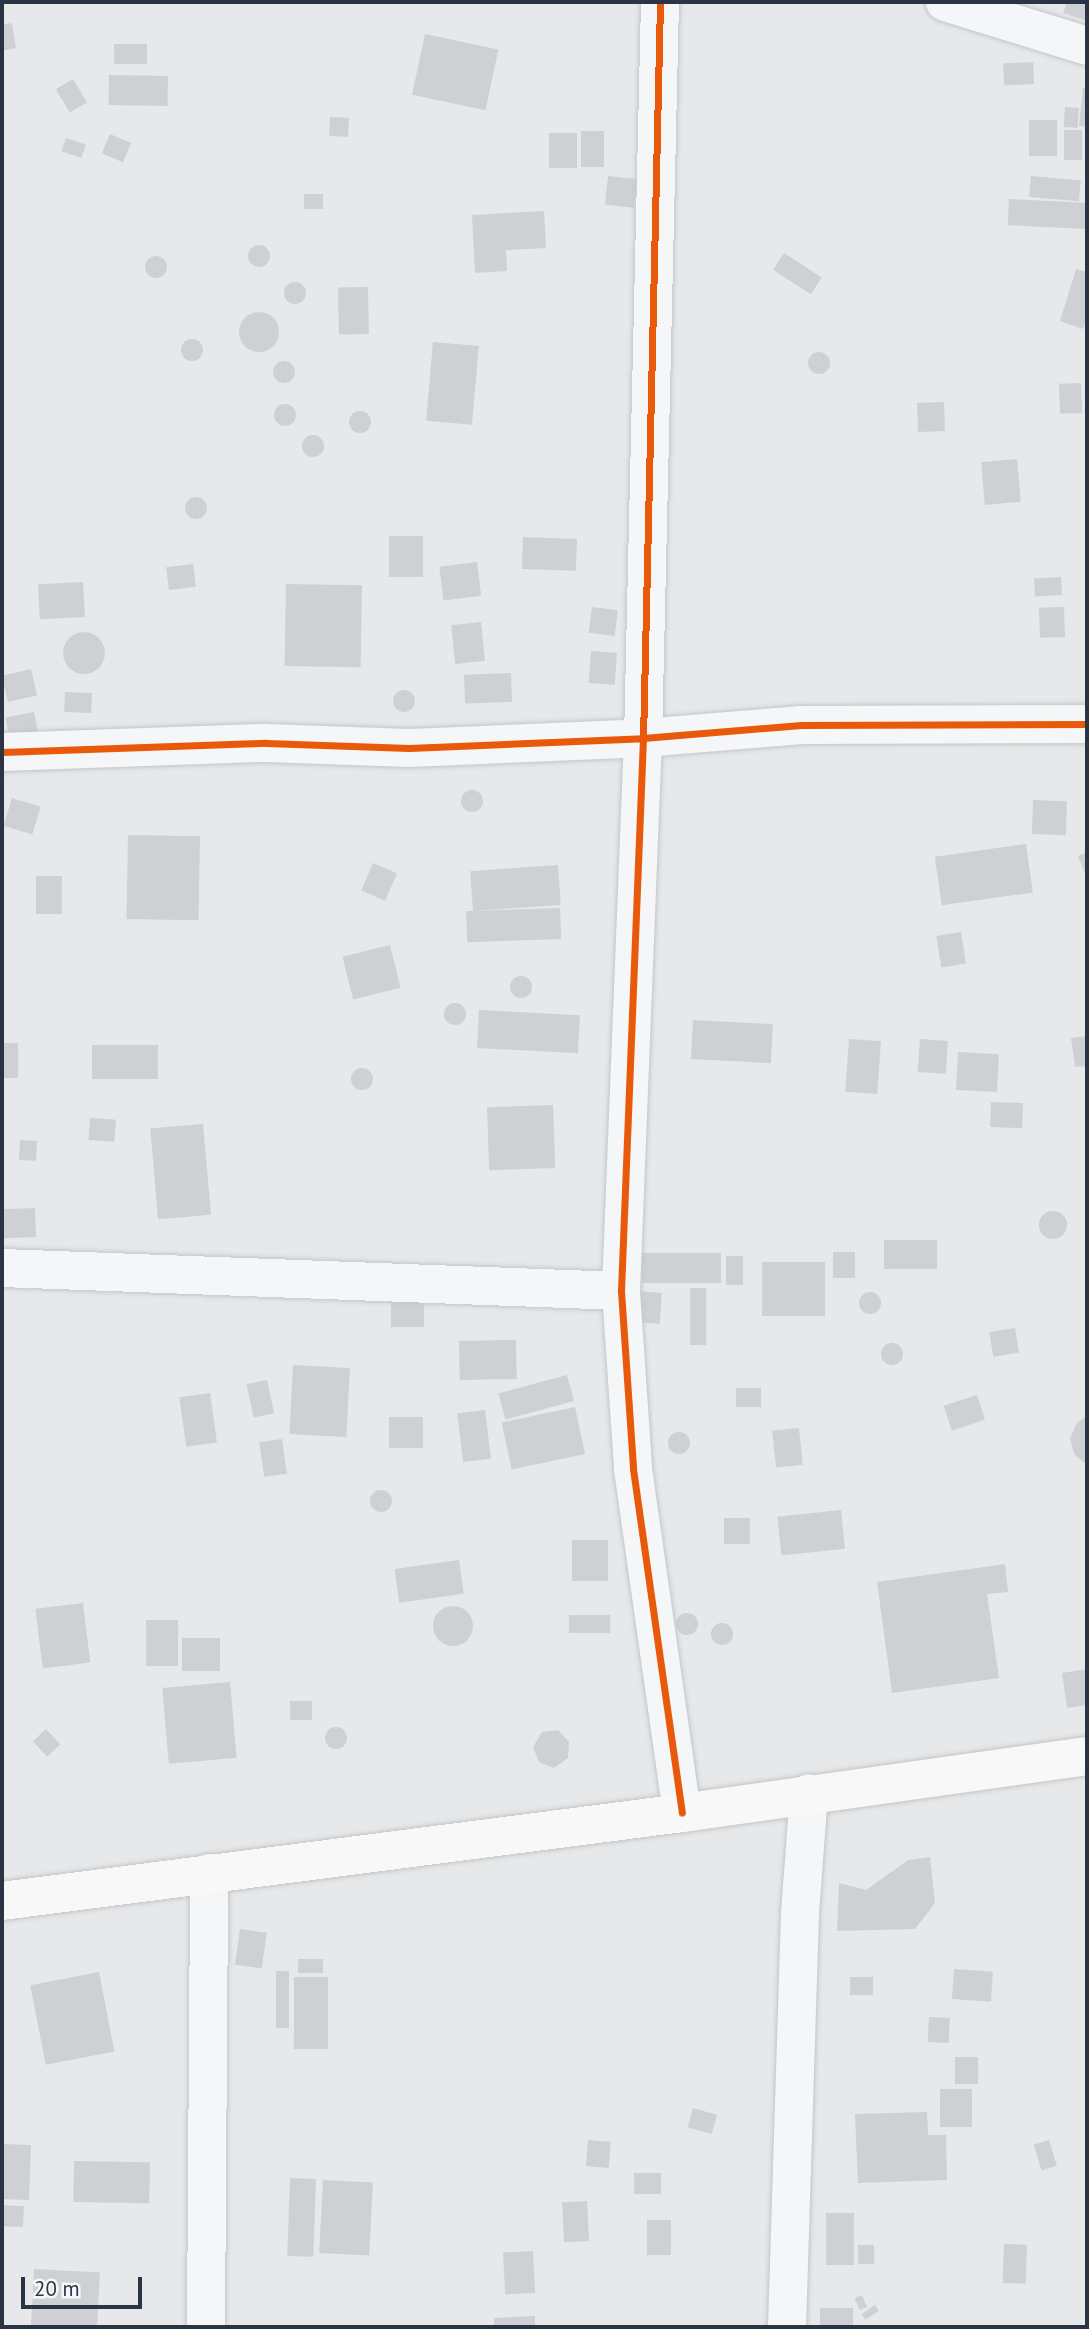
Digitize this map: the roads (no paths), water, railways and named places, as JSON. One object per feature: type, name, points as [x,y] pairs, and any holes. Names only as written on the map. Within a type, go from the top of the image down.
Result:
[{"type":"main road","points":[[2,1901],[682,1813],[809,1793],[1087,1756]]},
{"type":"street","points":[[660,2],[643,738],[621,1291],[633,1469],[682,1813]]},
{"type":"street","points":[[944,2],[1087,47]]},
{"type":"street","points":[[2,752],[266,743],[408,748],[643,738],[801,725],[1087,724]]},
{"type":"street","points":[[2,1268],[621,1291]]},
{"type":"street","points":[[787,2327],[800,1913],[809,1793]]},
{"type":"street","points":[[205,2327],[209,1874]]}]
